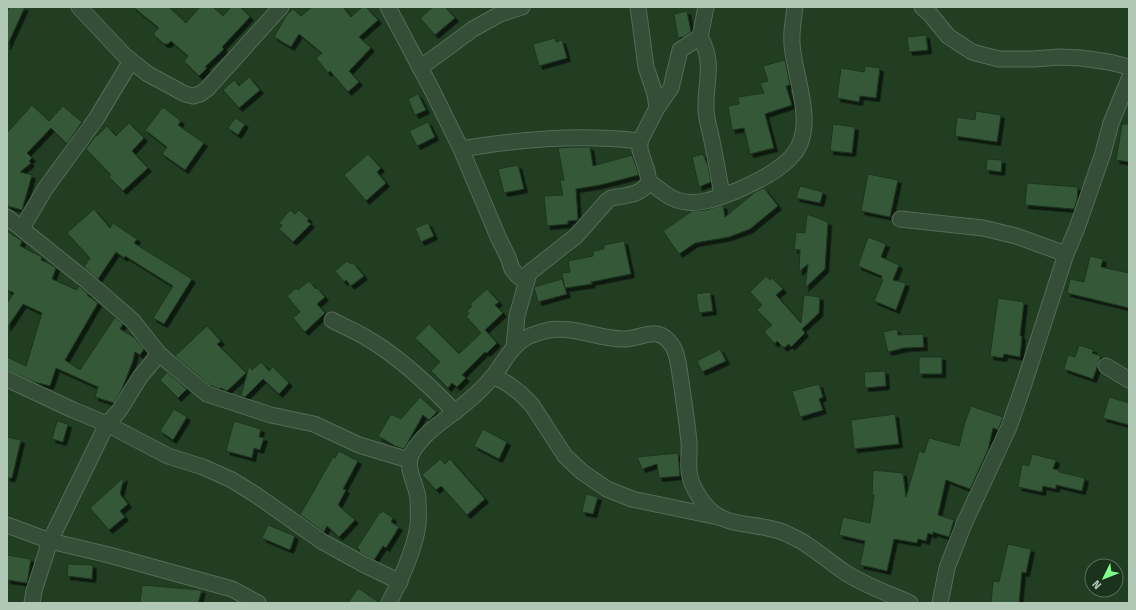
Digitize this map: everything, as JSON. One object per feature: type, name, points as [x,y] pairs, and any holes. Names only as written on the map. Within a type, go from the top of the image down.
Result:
[{"type":"street","points":[[79,7],[131,61],[148,74],[185,94],[193,96],[200,94],[231,64],[281,7]]},
{"type":"street","points":[[388,7],[461,149],[512,269],[526,282]]},
{"type":"street","points":[[420,68],[473,29],[500,14],[522,7]]},
{"type":"street","points":[[638,7],[646,67],[655,94],[657,108]]},
{"type":"street","points":[[706,7],[700,37],[705,47],[708,62],[706,109],[722,196]]},
{"type":"street","points":[[649,182],[672,198],[685,202],[703,202],[722,196],[760,180],[780,167],[792,156],[802,140],[804,127],[803,107],[792,51],[792,23],[795,7]]},
{"type":"street","points":[[922,7],[930,14],[948,36],[972,52],[999,59],[1059,57],[1081,58],[1109,62],[1129,67]]},
{"type":"street","points":[[514,347],[517,316],[526,282],[534,268],[576,236],[611,198],[637,193],[645,188],[649,182],[640,150],[640,141],[657,108],[671,88],[680,50],[700,37]]},
{"type":"street","points":[[22,228],[45,189],[96,119],[131,61]]},
{"type":"street","points":[[940,603],[947,568],[964,524],[991,468],[1014,413],[1047,317],[1066,254],[1077,228],[1103,153],[1111,123],[1129,79]]},
{"type":"street","points":[[461,149],[535,139],[612,138],[640,141]]},
{"type":"street","points":[[7,217],[133,320],[159,354],[207,394],[271,415],[314,424],[359,445],[409,460]]},
{"type":"street","points":[[900,219],[982,228],[1016,236],[1066,254]]},
{"type":"street","points":[[332,320],[366,337],[400,361],[455,412]]},
{"type":"street","points":[[389,603],[400,582],[418,528],[419,514],[417,493],[410,471],[409,460],[413,451],[435,427],[477,395],[494,376],[514,347],[532,335],[548,330],[564,329],[596,334],[611,339],[628,339],[644,334],[656,334],[667,338],[674,349],[678,364],[689,444],[690,477],[708,509],[720,517]]},
{"type":"street","points":[[32,603],[34,591],[50,541],[107,424],[119,411],[140,377],[159,354]]},
{"type":"street","points":[[1106,366],[1129,380]]},
{"type":"street","points":[[494,376],[521,394],[532,405],[565,456],[582,472],[607,489],[632,499],[720,517],[749,525],[772,528],[800,540],[844,572],[910,603]]},
{"type":"street","points":[[7,379],[107,424],[168,456],[203,467],[232,480],[323,542],[400,582]]},
{"type":"street","points":[[7,525],[50,541],[109,554],[232,589],[258,603]]},
{"type":"building","points":[[9,7],[25,7],[7,46],[7,12]]},
{"type":"building","points":[[133,7],[169,7],[186,23],[200,7],[213,7],[223,16],[231,7],[240,7],[250,17],[222,47],[224,49],[205,67],[207,68],[199,76],[184,61],[188,56],[171,41],[168,44],[164,44],[153,34],[159,28]]},
{"type":"building","points":[[312,7],[343,7],[351,17],[362,7],[366,7],[378,20],[359,37],[371,48],[349,71],[359,82],[348,92],[330,71],[328,73],[316,58],[322,53],[299,34],[291,47],[274,37],[286,16],[293,9],[301,16]]},
{"type":"building","points":[[433,7],[445,7],[455,18],[435,35],[420,18]]},
{"type":"building","points":[[687,11],[691,32],[684,37],[678,38],[674,14]]},
{"type":"building","points":[[926,35],[928,50],[909,52],[907,37]]},
{"type":"building","points":[[555,38],[556,42],[562,40],[567,58],[539,66],[533,44]]},
{"type":"building","points":[[785,60],[790,85],[786,86],[792,105],[765,114],[774,148],[750,154],[744,128],[732,130],[728,106],[739,104],[738,97],[764,93],[760,83],[768,81],[763,66]]},
{"type":"building","points":[[865,66],[880,68],[876,98],[860,96],[859,102],[837,98],[841,68],[864,72]]},
{"type":"building","points":[[249,77],[260,90],[239,108],[223,90],[234,80],[239,86]]},
{"type":"building","points":[[418,94],[426,110],[415,115],[408,99]]},
{"type":"building","points":[[32,105],[49,121],[63,106],[82,122],[67,144],[51,128],[27,153],[32,158],[29,161],[31,163],[20,172],[32,175],[22,210],[7,206],[7,133]]},
{"type":"building","points":[[163,107],[181,121],[178,125],[204,143],[185,170],[162,154],[167,147],[145,130]]},
{"type":"building","points":[[976,111],[1001,115],[997,142],[955,136],[957,117],[975,120]]},
{"type":"building","points":[[235,118],[245,124],[238,135],[228,128]]},
{"type":"building","points":[[428,122],[435,137],[417,146],[409,131]]},
{"type":"building","points":[[129,123],[144,138],[132,151],[148,168],[123,191],[109,177],[111,175],[86,149],[96,135],[97,136],[107,126],[116,136]]},
{"type":"building","points":[[833,124],[855,127],[852,153],[830,151]]},
{"type":"building","points":[[1122,124],[1129,124],[1129,162],[1116,160]]},
{"type":"building","points":[[590,147],[593,166],[632,155],[639,175],[600,185],[576,189],[578,220],[568,221],[568,224],[547,226],[544,196],[563,195],[560,180],[564,180],[558,148]]},
{"type":"building","points":[[368,154],[381,168],[377,172],[386,183],[366,201],[344,175]]},
{"type":"building","points":[[703,154],[708,166],[711,182],[699,187],[692,157]]},
{"type":"building","points":[[987,159],[1002,160],[1001,172],[986,170]]},
{"type":"building","points":[[518,165],[524,189],[504,193],[498,169]]},
{"type":"building","points":[[868,174],[898,180],[890,217],[861,211]]},
{"type":"building","points":[[1027,183],[1078,187],[1077,200],[1074,209],[1025,205]]},
{"type":"building","points":[[800,186],[823,192],[820,203],[796,198]]},
{"type":"building","points":[[764,188],[778,206],[750,229],[729,237],[695,243],[679,254],[663,231],[692,211],[706,210],[723,205],[725,217],[755,192]]},
{"type":"building","points":[[94,209],[110,228],[113,223],[137,239],[134,243],[192,279],[164,324],[153,318],[173,286],[116,252],[98,279],[84,267],[90,258],[67,233]]},
{"type":"building","points":[[290,210],[295,214],[299,210],[309,219],[307,221],[311,224],[293,242],[279,229],[282,225],[279,223]]},
{"type":"building","points":[[807,214],[828,222],[825,269],[805,288],[808,264],[799,272],[800,250],[794,249],[796,232],[805,233]]},
{"type":"building","points":[[428,223],[434,236],[421,242],[415,228]]},
{"type":"building","points":[[7,231],[22,241],[20,246],[42,257],[41,260],[56,268],[52,279],[77,290],[79,286],[88,294],[87,295],[98,303],[65,360],[80,370],[115,317],[123,324],[120,329],[135,338],[144,349],[140,355],[135,352],[122,389],[114,403],[95,397],[98,387],[56,368],[50,386],[34,382],[7,370],[7,357],[26,366],[42,313],[23,304],[7,328],[7,303],[14,293],[7,290]]},
{"type":"building","points":[[868,237],[886,244],[881,257],[899,265],[893,280],[906,283],[896,310],[874,301],[883,280],[881,279],[882,276],[858,266]]},
{"type":"building","points":[[624,241],[631,274],[591,282],[592,284],[565,288],[562,273],[570,272],[568,261],[593,256],[593,251],[604,249],[604,245]]},
{"type":"building","points":[[1090,256],[1103,259],[1101,267],[1129,273],[1129,308],[1067,293],[1070,279],[1084,282]]},
{"type":"building","points":[[347,261],[351,264],[353,263],[364,276],[351,286],[346,280],[344,282],[335,271]]},
{"type":"building","points":[[766,276],[770,280],[772,278],[783,289],[776,295],[801,323],[804,295],[820,297],[819,313],[802,329],[805,333],[791,347],[789,344],[784,348],[777,341],[775,344],[764,332],[772,325],[757,310],[762,305],[750,292]]},
{"type":"building","points":[[562,279],[567,294],[538,302],[534,287]]},
{"type":"building","points":[[309,281],[325,297],[317,304],[325,313],[305,332],[293,318],[300,312],[287,296],[296,288],[298,290]]},
{"type":"building","points":[[487,289],[499,302],[495,305],[503,313],[485,330],[497,343],[487,353],[485,352],[462,375],[466,378],[457,387],[452,383],[448,388],[431,371],[440,362],[415,338],[429,324],[459,354],[481,333],[466,316],[469,314],[467,311],[472,306],[470,304]]},
{"type":"building","points":[[710,292],[713,311],[699,313],[696,294]]},
{"type":"building","points":[[998,298],[1024,302],[1020,336],[1022,336],[1020,357],[1004,354],[1003,358],[990,356]]},
{"type":"building","points":[[207,326],[221,341],[217,344],[246,373],[227,391],[211,386],[175,356]]},
{"type":"building","points":[[897,329],[898,335],[923,334],[924,347],[904,348],[888,352],[883,332]]},
{"type":"building","points":[[1079,345],[1094,350],[1092,353],[1101,356],[1093,379],[1064,369],[1068,355],[1075,357]]},
{"type":"building","points":[[720,349],[726,361],[702,372],[697,361]]},
{"type":"building","points":[[919,357],[942,357],[942,374],[919,374]]},
{"type":"building","points":[[261,362],[269,371],[273,367],[289,383],[279,394],[263,379],[245,397],[241,396],[249,366],[252,370]]},
{"type":"building","points":[[885,371],[886,386],[865,388],[864,372]]},
{"type":"building","points":[[167,372],[187,389],[178,398],[160,380]]},
{"type":"building","points":[[819,384],[823,397],[819,399],[823,410],[800,417],[792,391]]},
{"type":"building","points":[[420,397],[437,412],[429,420],[423,415],[404,449],[395,446],[378,436],[391,414],[401,419]]},
{"type":"building","points":[[1109,397],[1129,403],[1129,425],[1103,418]]},
{"type":"building","points":[[971,406],[1003,417],[998,430],[993,428],[988,450],[970,489],[946,480],[938,515],[954,520],[949,537],[933,532],[933,535],[928,533],[926,541],[918,539],[917,543],[894,539],[887,571],[860,565],[865,541],[839,535],[843,517],[870,523],[874,495],[872,495],[873,470],[903,473],[906,497],[919,451],[924,453],[929,438],[959,446]]},
{"type":"building","points":[[174,409],[187,417],[173,440],[160,431]]},
{"type":"building","points":[[895,414],[899,444],[854,449],[851,420]]},
{"type":"building","points":[[57,421],[68,424],[63,442],[52,439]]},
{"type":"building","points":[[234,421],[261,429],[259,437],[264,438],[260,450],[254,448],[252,458],[226,451]]},
{"type":"building","points":[[483,429],[507,442],[499,459],[474,446]]},
{"type":"building","points":[[7,437],[21,440],[12,478],[7,478]]},
{"type":"building","points":[[339,451],[358,461],[343,489],[346,490],[338,505],[355,520],[339,537],[327,526],[324,532],[300,515],[333,457],[335,458]]},
{"type":"building","points":[[678,453],[680,476],[659,478],[657,464],[642,469],[637,457]]},
{"type":"building","points":[[1032,454],[1056,460],[1053,469],[1059,470],[1059,472],[1085,478],[1082,491],[1056,485],[1056,489],[1043,486],[1042,492],[1018,487],[1022,464],[1029,466]]},
{"type":"building","points":[[440,459],[445,464],[450,459],[485,499],[467,515],[441,486],[436,490],[422,475]]},
{"type":"building","points":[[124,477],[120,494],[128,504],[120,511],[125,517],[109,530],[90,508]]},
{"type":"building","points":[[586,494],[598,497],[593,514],[582,512]]},
{"type":"building","points":[[383,511],[393,518],[391,522],[399,527],[386,548],[383,546],[374,560],[359,552],[360,550],[357,548],[380,512],[381,513]]},
{"type":"building","points":[[268,525],[295,536],[290,550],[262,538]]},
{"type":"building","points":[[1008,544],[1031,549],[1026,573],[1022,572],[1019,603],[991,603],[993,581],[999,582]]},
{"type":"building","points":[[7,555],[31,559],[27,583],[7,580]]},
{"type":"building","points":[[68,564],[93,565],[92,579],[67,576]]},
{"type":"building","points":[[142,585],[202,590],[198,603],[140,603]]},
{"type":"building","points":[[358,588],[380,603],[348,603]]}]
